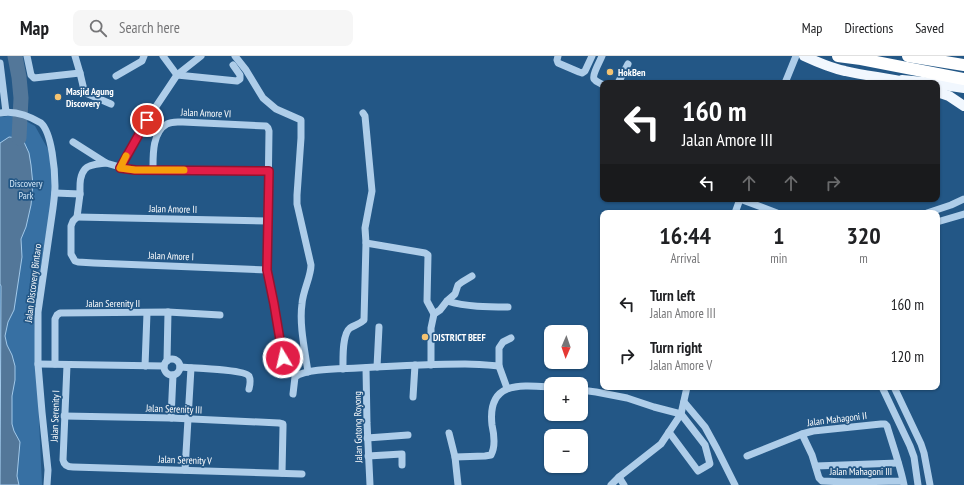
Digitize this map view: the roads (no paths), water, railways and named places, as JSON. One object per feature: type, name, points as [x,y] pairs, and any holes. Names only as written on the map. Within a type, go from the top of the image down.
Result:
[{"type":"highway","points":[[838,56],[964,79]]},
{"type":"highway","points":[[908,56],[964,65]]},
{"type":"main road","points":[[804,56],[843,71],[904,80]]},
{"type":"main road","points":[[940,84],[964,88]]},
{"type":"main road","points":[[940,93],[949,96],[964,106]]},
{"type":"street","points":[[27,56],[31,75],[34,78],[80,73]]},
{"type":"street","points":[[75,56],[84,90],[88,94],[111,104]]},
{"type":"street","points":[[116,76],[142,61],[144,56]]},
{"type":"street","points":[[163,56],[177,75],[237,81],[240,79],[240,75],[233,65]]},
{"type":"street","points":[[120,168],[147,120],[177,75],[201,56]]},
{"type":"street","points":[[235,56],[246,70],[263,98],[276,108],[301,120],[296,195],[298,211],[311,265],[311,270],[304,290],[301,312],[308,372]]},
{"type":"street","points":[[558,56],[558,63],[582,73],[592,56]]},
{"type":"street","points":[[600,83],[594,78],[594,74],[602,56]]},
{"type":"street","points":[[786,80],[796,56]]},
{"type":"street","name":"Jalan Discovery Bintaro","points":[[0,63],[3,113],[14,112],[30,117],[40,123],[46,131],[50,142],[55,176],[55,193],[38,312],[38,364],[48,470],[47,485]]},
{"type":"street","points":[[620,80],[628,64]]},
{"type":"street","points":[[343,369],[344,341],[347,332],[349,328],[364,320],[366,228],[372,190],[365,116],[363,113]]},
{"type":"street","name":"Jalan Amore VI","points":[[153,170],[156,137],[167,124],[178,122],[266,126],[269,131],[269,171]]},
{"type":"street","points":[[73,142],[106,163],[120,168],[135,170],[269,171],[267,270],[283,358]]},
{"type":"street","points":[[77,217],[80,180],[85,169],[94,165],[106,163]]},
{"type":"street","points":[[55,193],[80,194]]},
{"type":"street","points":[[936,210],[964,199]]},
{"type":"street","points":[[748,202],[769,210]]},
{"type":"street","points":[[940,221],[964,214]]},
{"type":"street","name":"Jalan Amore II","points":[[77,217],[268,221]]},
{"type":"street","name":"Jalan Amore I","points":[[77,217],[71,226],[71,254],[72,258],[78,262],[267,270]]},
{"type":"street","points":[[366,243],[425,253],[428,255],[427,301],[434,314],[431,328],[431,365]]},
{"type":"street","points":[[434,314],[440,310],[455,294],[458,286],[472,276]]},
{"type":"street","points":[[447,301],[458,305],[478,307],[508,307]]},
{"type":"street","points":[[168,312],[166,372],[173,375]]},
{"type":"street","name":"Jalan Serenity II","points":[[55,364],[56,319],[57,315],[60,313],[168,312],[220,315]]},
{"type":"street","points":[[145,366],[147,313]]},
{"type":"street","points":[[377,366],[379,327]]},
{"type":"street","points":[[507,388],[499,366],[499,348],[503,342],[511,338]]},
{"type":"street","points":[[38,364],[145,366],[166,364],[169,360],[175,360],[180,367]]},
{"type":"street","points":[[293,394],[296,375],[308,372],[377,366],[467,364],[499,366]]},
{"type":"street","name":"Jalan Serenity I","points":[[67,365],[63,460],[67,466]]},
{"type":"street","points":[[413,397],[415,365]]},
{"type":"street","points":[[180,367],[242,372],[249,377],[250,389]]},
{"type":"street","points":[[173,375],[178,372],[180,367]]},
{"type":"street","points":[[185,470],[191,368]]},
{"type":"street","name":"Jalan Gotong Royong","points":[[366,368],[367,438],[370,485]]},
{"type":"street","points":[[171,418],[173,375]]},
{"type":"street","points":[[455,457],[491,455],[493,451],[494,437],[492,420],[493,403],[498,394],[507,388],[526,386],[544,387]]},
{"type":"street","points":[[611,485],[661,444],[681,414],[686,390]]},
{"type":"street","points":[[883,390],[910,446],[914,457],[918,485]]},
{"type":"street","points":[[895,390],[921,444],[930,485]]},
{"type":"street","points":[[588,391],[626,398],[681,414],[705,446],[710,464],[698,471],[669,432]]},
{"type":"street","points":[[684,402],[705,427],[735,485]]},
{"type":"street","name":"Jalan Serenity III","points":[[64,416],[171,418],[283,424],[282,473]]},
{"type":"street","name":"Jalan Mahagoni II","points":[[820,480],[816,466],[802,434],[813,431],[885,424],[887,426],[898,463]]},
{"type":"street","points":[[449,432],[455,457],[458,485]]},
{"type":"street","points":[[747,456],[802,434]]},
{"type":"street","points":[[367,438],[408,435]]},
{"type":"street","points":[[368,456],[402,454],[402,465]]},
{"type":"street","points":[[816,466],[898,463],[903,483]]},
{"type":"street","name":"Jalan Serenity V","points":[[67,466],[302,474]]},
{"type":"street","points":[[619,477],[624,485]]},
{"type":"street","name":"Jalan Mahagoni III","points":[[820,480],[846,484],[903,483]]},
{"type":"waterway","points":[[15,56],[21,98],[19,138]]},
{"type":"place","name":"HokBen","points":[[610,72]]},
{"type":"place","name":"Masjid Agung Discovery","points":[[58,97]]},
{"type":"place","name":"DISTRICT BEEF","points":[[425,337]]},
{"type":"park label","name":"Discovery Park","points":[[26,188]]}]
